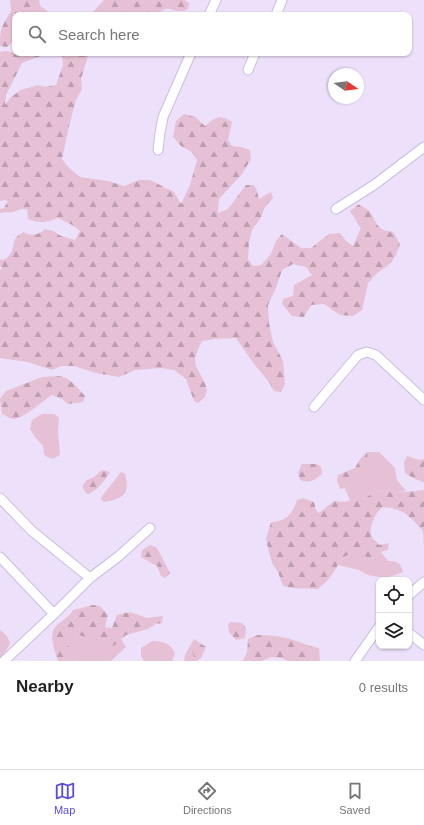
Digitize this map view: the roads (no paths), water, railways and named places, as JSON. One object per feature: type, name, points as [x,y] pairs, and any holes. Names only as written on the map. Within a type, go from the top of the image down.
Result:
[{"type":"street","points":[[210,12],[216,0]]},
{"type":"street","points":[[277,12],[282,0]]},
{"type":"street","points":[[158,150],[163,117],[190,56]]},
{"type":"street","points":[[248,70],[254,56]]},
{"type":"street","points":[[336,209],[374,185],[424,147]]},
{"type":"street","points":[[314,407],[358,355],[367,352],[376,355],[424,400]]},
{"type":"street","points":[[0,498],[32,531],[90,578]]},
{"type":"street","points":[[4,661],[90,578],[119,556],[150,528]]},
{"type":"street","points":[[0,557],[54,614]]},
{"type":"street","points":[[412,592],[424,582]]},
{"type":"street","points":[[355,661],[376,632]]},
{"type":"street","points":[[412,635],[424,645]]}]
